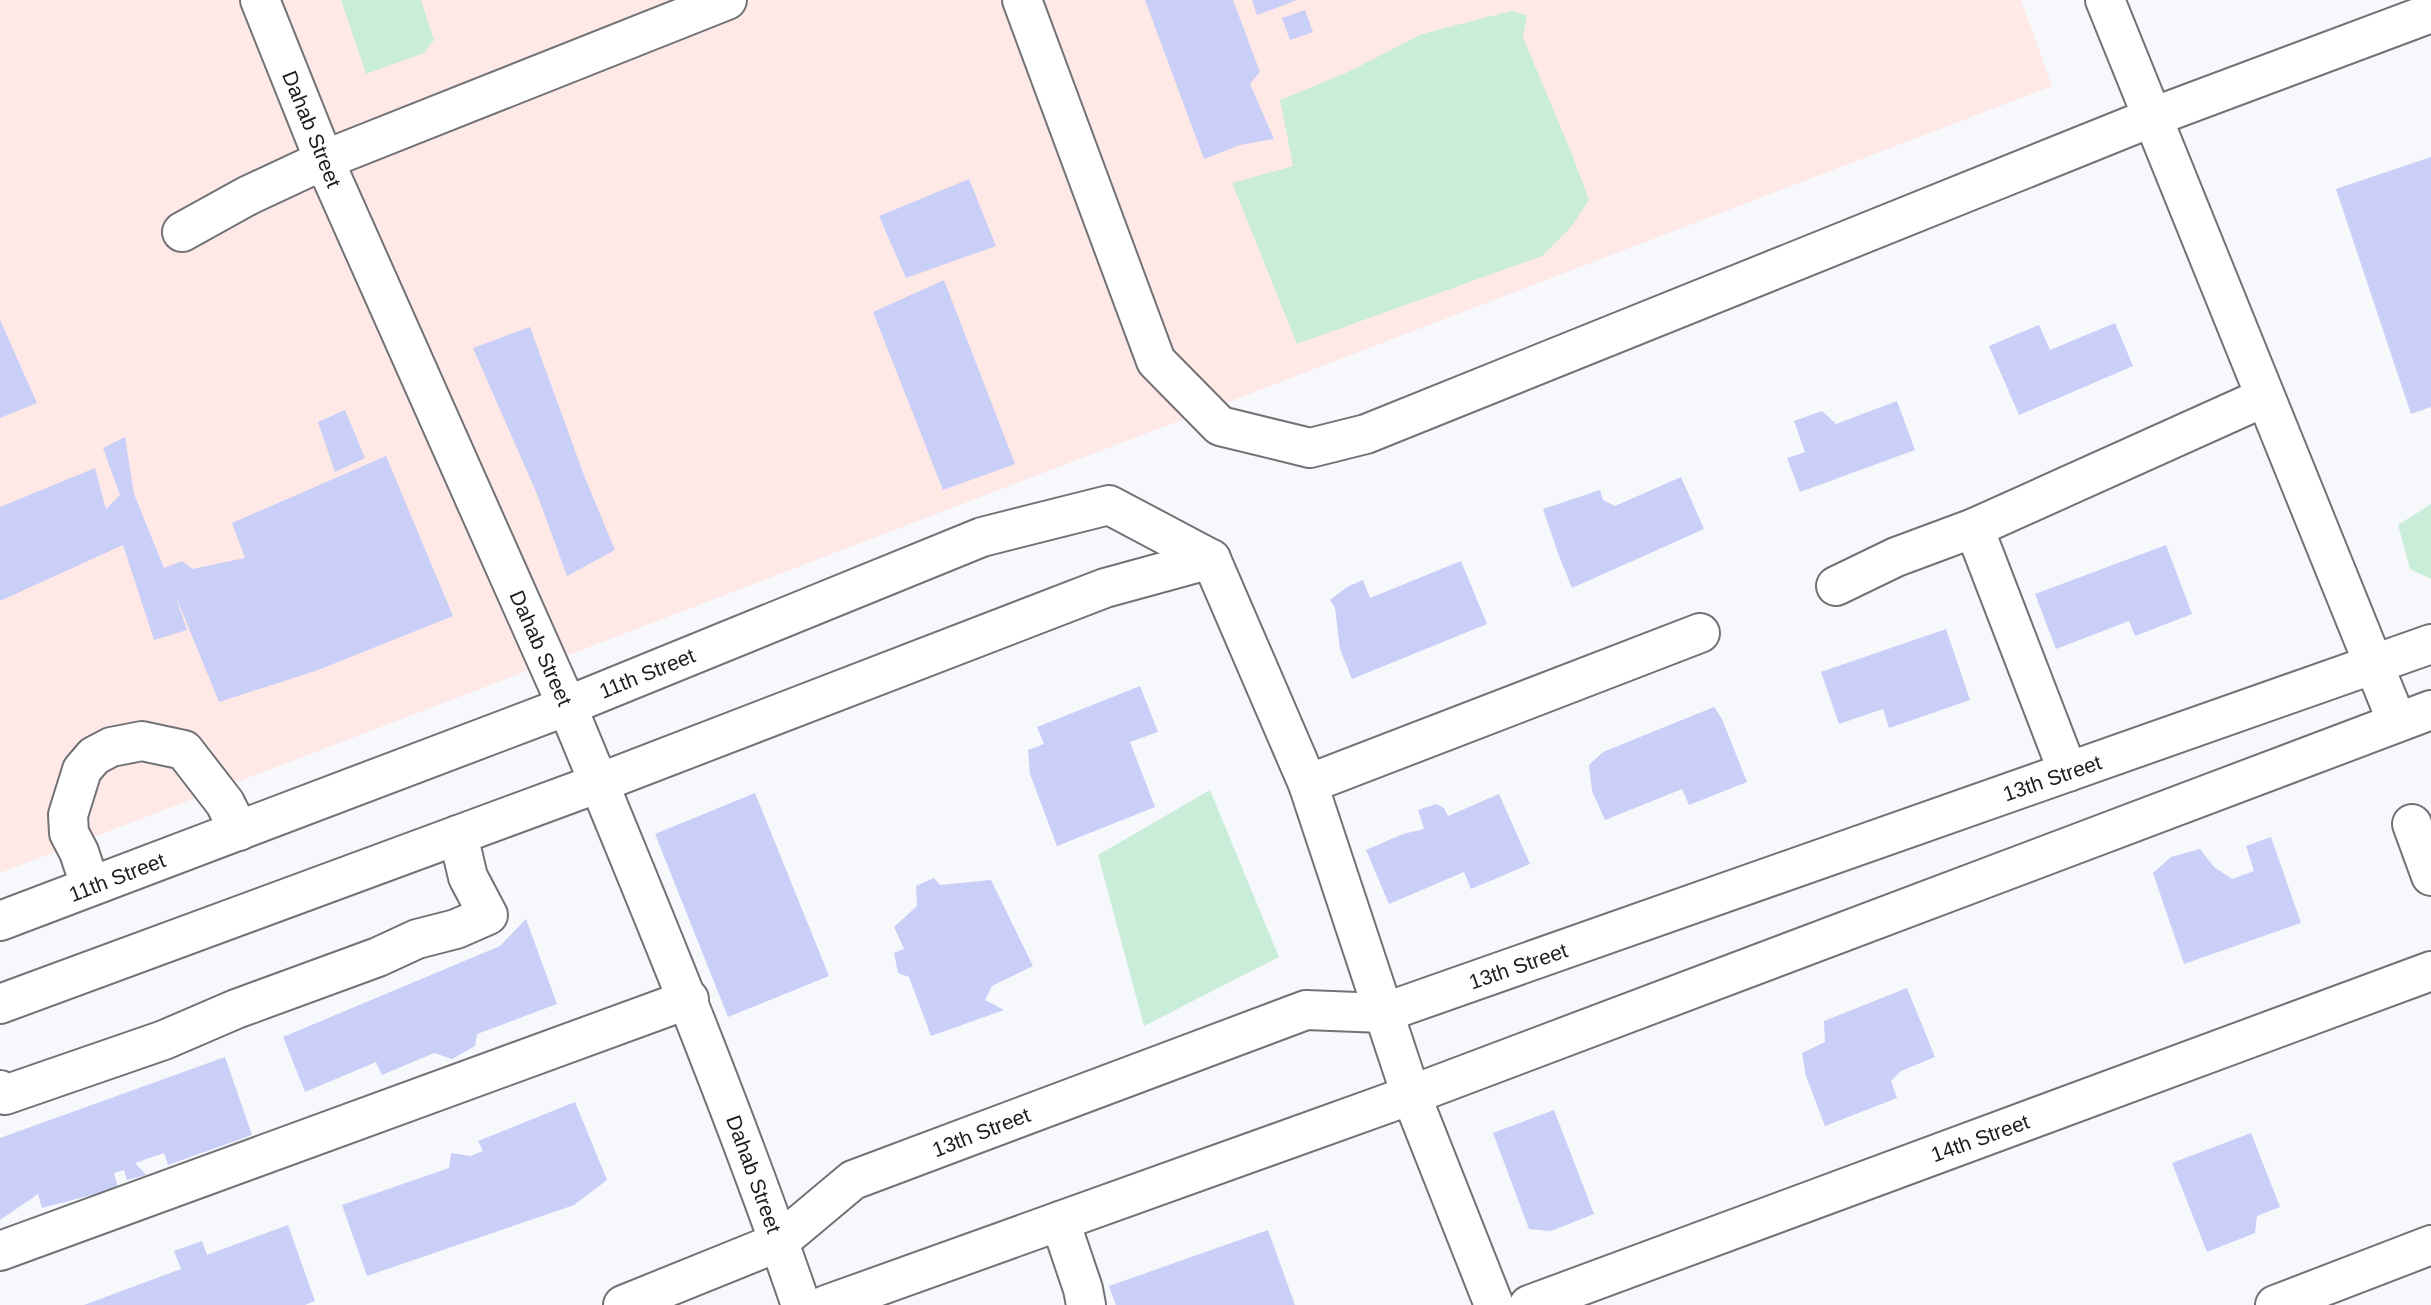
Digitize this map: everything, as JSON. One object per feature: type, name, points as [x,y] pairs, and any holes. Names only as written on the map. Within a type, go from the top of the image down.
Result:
[{"type":"street","name":"Dahab Street","points":[[260,0],[324,160],[567,706],[689,999],[801,1305]]},
{"type":"street","points":[[182,232],[249,195],[324,160],[727,0]]},
{"type":"street","points":[[1022,0],[1156,361],[1220,426],[1310,448],[1366,434],[2153,117],[2431,13]]},
{"type":"street","points":[[826,1305],[1411,1095],[2414,716],[2374,665],[2105,0]]},
{"type":"street","points":[[1836,586],[1896,557],[1974,527],[2265,397]]},
{"type":"street","name":"11th Street","points":[[0,921],[567,706],[982,537],[1109,505],[1211,559]]},
{"type":"street","points":[[1974,527],[2068,772]]},
{"type":"street","points":[[0,1004],[599,783],[1105,588],[1211,559],[1308,784],[1411,1095],[1494,1305]]},
{"type":"street","points":[[1308,784],[1700,633]]},
{"type":"street","name":"13th Street","points":[[623,1305],[779,1242],[853,1180],[1306,1010],[1382,1013],[2431,644]]},
{"type":"street","points":[[89,887],[79,852],[69,833],[68,815],[82,770],[94,756],[111,747],[142,741],[184,750],[225,803],[239,831]]},
{"type":"street","points":[[2412,824],[2431,876]]},
{"type":"street","points":[[0,1090],[5,1095],[164,1040],[236,1009],[378,957],[417,939],[456,929],[488,915],[468,877],[458,835]]},
{"type":"street","name":"14th Street","points":[[1528,1305],[2431,971]]},
{"type":"street","points":[[0,1251],[689,999]]},
{"type":"street","points":[[1060,1221],[1086,1305]]},
{"type":"street","points":[[2276,1305],[2431,1245]]},
{"type":"shaded area","points":[[0,0],[2021,0],[2052,86],[0,873]]},
{"type":"green space","points":[[341,0],[421,0],[434,40],[424,53],[366,74]]},
{"type":"green space","points":[[1511,11],[1527,15],[1523,37],[1589,200],[1571,227],[1542,256],[1297,344],[1232,183],[1293,166],[1280,100],[1348,72],[1422,34]]},
{"type":"green space","points":[[2431,504],[2431,579],[2410,569],[2398,525]]},
{"type":"green space","points":[[1210,790],[1279,957],[1144,1026],[1098,855]]},
{"type":"building","points":[[1145,0],[1233,0],[1260,72],[1250,84],[1274,139],[1240,145],[1204,159]]},
{"type":"building","points":[[1252,0],[1297,0],[1257,15]]},
{"type":"building","points":[[1305,10],[1313,32],[1290,40],[1282,18]]},
{"type":"building","points":[[2431,157],[2431,407],[2411,414],[2336,189]]},
{"type":"building","points":[[969,179],[996,246],[906,278],[879,216]]},
{"type":"building","points":[[944,280],[1015,464],[943,490],[873,312]]},
{"type":"building","points":[[0,320],[37,403],[0,418]]},
{"type":"building","points":[[2115,323],[2133,366],[2019,415],[1989,346],[2039,325],[2050,350]]},
{"type":"building","points":[[530,327],[585,478],[615,550],[567,576],[537,494],[473,348]]},
{"type":"building","points":[[1897,401],[1915,450],[1800,492],[1787,458],[1805,452],[1794,421],[1822,411],[1836,424]]},
{"type":"building","points":[[345,410],[365,458],[335,472],[318,422]]},
{"type":"building","points":[[125,437],[134,494],[164,568],[182,561],[192,569],[245,558],[232,523],[386,456],[453,616],[318,670],[219,702],[174,592],[187,630],[154,640],[123,545],[0,601],[0,507],[95,468],[106,509],[120,495],[103,448]]},
{"type":"building","points":[[1681,477],[1704,529],[1572,588],[1543,509],[1600,490],[1603,500],[1615,506]]},
{"type":"building","points":[[2166,545],[2192,614],[2135,636],[2129,621],[2056,649],[2035,594]]},
{"type":"building","points":[[1461,561],[1487,624],[1352,679],[1340,649],[1335,608],[1330,600],[1347,587],[1363,580],[1370,598]]},
{"type":"building","points":[[1946,629],[1970,700],[1889,728],[1883,709],[1839,724],[1821,672]]},
{"type":"building","points":[[1140,686],[1158,732],[1130,742],[1155,807],[1057,846],[1030,774],[1028,750],[1044,744],[1037,727]]},
{"type":"building","points":[[1714,707],[1722,719],[1747,782],[1689,805],[1682,789],[1605,820],[1592,791],[1589,765],[1603,752]]},
{"type":"building","points":[[755,793],[829,976],[728,1017],[655,834]]},
{"type":"building","points":[[1499,794],[1530,864],[1471,889],[1464,872],[1389,904],[1366,850],[1403,834],[1424,829],[1418,810],[1436,804],[1444,808],[1448,816]]},
{"type":"building","points":[[2271,837],[2301,923],[2184,964],[2153,873],[2171,857],[2200,849],[2214,867],[2232,879],[2254,871],[2246,846]]},
{"type":"building","points":[[934,878],[940,885],[991,880],[1033,966],[992,986],[985,1000],[1004,1010],[931,1036],[909,977],[898,973],[894,953],[904,949],[894,927],[917,906],[916,886]]},
{"type":"building","points":[[526,919],[557,1004],[477,1034],[475,1046],[452,1059],[434,1053],[382,1075],[376,1062],[305,1092],[283,1037],[500,946]]},
{"type":"building","points":[[1907,988],[1935,1057],[1901,1071],[1891,1081],[1897,1098],[1825,1126],[1806,1076],[1802,1053],[1825,1042],[1824,1021]]},
{"type":"building","points":[[225,1057],[252,1135],[168,1165],[164,1153],[135,1163],[146,1175],[127,1180],[124,1170],[114,1173],[118,1188],[42,1208],[38,1194],[0,1220],[0,1138]]},
{"type":"building","points":[[575,1102],[607,1180],[574,1205],[367,1276],[342,1205],[449,1168],[451,1153],[470,1156],[483,1151],[478,1141]]},
{"type":"building","points":[[1554,1110],[1594,1214],[1551,1231],[1529,1229],[1493,1133]]},
{"type":"building","points":[[2251,1133],[2280,1207],[2257,1216],[2255,1233],[2207,1252],[2172,1163]]},
{"type":"building","points":[[288,1225],[315,1301],[305,1305],[84,1305],[181,1269],[174,1251],[202,1241],[207,1255]]},
{"type":"building","points":[[1268,1230],[1295,1305],[1116,1305],[1109,1286]]}]
